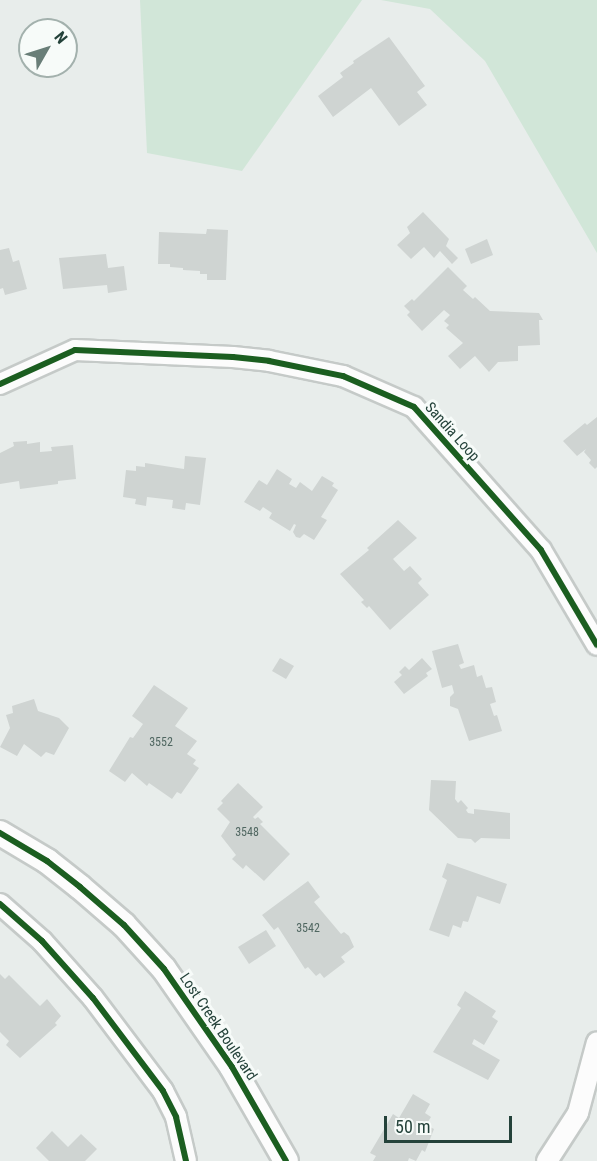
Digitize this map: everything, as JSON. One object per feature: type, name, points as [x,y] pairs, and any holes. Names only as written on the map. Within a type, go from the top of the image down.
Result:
[{"type":"street","name":"Sandia Loop","points":[[0,384],[75,350],[233,357],[343,376],[414,407],[541,550],[597,645]]},
{"type":"street","name":"Lost Creek Boulevard","points":[[0,833],[47,861],[80,887],[124,925],[164,969],[232,1067],[286,1161]]},
{"type":"street","points":[[0,904],[42,941],[80,984],[163,1090],[176,1117],[186,1161]]},
{"type":"street","points":[[547,1161],[578,1113],[597,1042]]},
{"type":"green space","points":[[140,0],[362,0],[242,171],[147,153]]},
{"type":"green space","points":[[381,0],[597,0],[597,253],[485,61],[430,9]]},
{"type":"building","points":[[389,37],[425,86],[417,92],[427,105],[399,126],[371,88],[333,117],[318,96],[343,77],[340,73],[354,63],[353,61]]},
{"type":"building","points":[[423,212],[449,239],[446,246],[458,258],[452,264],[440,251],[434,258],[424,247],[411,259],[397,245],[410,233],[407,227]]},
{"type":"building","points":[[207,229],[228,230],[226,280],[207,280],[207,274],[200,274],[200,271],[170,267],[170,264],[158,264],[159,232],[206,234]]},
{"type":"building","points":[[487,239],[493,255],[471,264],[465,249]]},
{"type":"building","points":[[9,248],[13,262],[19,260],[27,289],[5,295],[3,288],[0,289],[0,250]]},
{"type":"building","points":[[106,254],[108,268],[124,266],[127,290],[108,293],[107,285],[63,289],[59,258]]},
{"type":"building","points":[[448,267],[467,286],[463,290],[473,299],[475,297],[490,311],[539,313],[543,320],[539,320],[540,345],[518,346],[518,361],[498,362],[489,372],[475,356],[460,369],[448,356],[463,343],[446,328],[449,325],[444,321],[450,315],[444,310],[422,331],[407,315],[410,312],[404,306],[412,299],[414,301]]},
{"type":"building","points":[[597,417],[597,467],[595,469],[584,452],[586,449],[577,456],[563,441],[585,423],[587,425]]},
{"type":"building","points":[[27,441],[27,444],[40,442],[40,452],[52,451],[51,447],[73,445],[76,479],[20,489],[19,481],[0,484],[0,453],[14,446],[13,442]]},
{"type":"building","points":[[185,456],[206,458],[200,505],[186,503],[185,510],[172,508],[173,500],[147,497],[146,506],[135,504],[136,499],[123,497],[126,470],[136,471],[136,466],[145,467],[145,463],[184,469]]},
{"type":"building","points":[[277,469],[292,479],[289,484],[296,488],[300,482],[312,491],[322,476],[334,483],[332,486],[338,490],[321,517],[327,520],[314,540],[304,534],[300,538],[296,537],[293,532],[296,525],[294,524],[290,531],[269,518],[272,513],[263,507],[260,511],[244,502],[259,480],[267,485]]},
{"type":"building","points":[[398,520],[417,538],[393,559],[404,571],[410,566],[422,579],[418,583],[429,595],[390,630],[369,606],[367,608],[361,602],[364,600],[340,574],[369,550],[367,548]]},
{"type":"building","points":[[458,644],[464,663],[459,665],[461,669],[474,665],[477,677],[482,675],[486,688],[492,687],[496,702],[490,704],[494,716],[497,715],[502,731],[469,741],[458,709],[450,706],[450,697],[454,693],[452,685],[442,688],[432,651]]},
{"type":"building","points":[[280,658],[294,666],[286,679],[272,671]]},
{"type":"building","points":[[422,658],[432,669],[426,673],[428,676],[404,694],[394,682],[402,675],[399,672],[405,666],[409,670]]},
{"type":"building","points":[[154,685],[188,708],[175,726],[197,741],[187,754],[196,760],[193,764],[199,768],[181,794],[177,792],[172,799],[149,783],[147,786],[132,773],[125,782],[109,771],[130,737],[133,738],[143,724],[132,716]]},
{"type":"building","points":[[34,699],[38,711],[59,718],[69,728],[54,755],[46,752],[41,757],[24,744],[17,756],[0,747],[10,728],[6,715],[13,713],[12,706]]},
{"type":"building","points":[[431,780],[456,781],[455,799],[458,803],[461,800],[468,808],[466,810],[468,813],[474,814],[474,809],[510,813],[510,839],[481,838],[475,843],[471,839],[458,838],[429,810]]},
{"type":"building","points":[[238,783],[263,807],[253,817],[255,819],[258,817],[263,822],[260,824],[290,854],[264,881],[246,865],[243,869],[232,859],[236,855],[221,836],[230,822],[217,809],[223,803],[221,801]]},
{"type":"building","points":[[447,863],[507,884],[500,904],[477,896],[468,922],[463,921],[461,928],[453,925],[449,937],[429,930],[447,880],[442,877]]},
{"type":"building","points":[[308,881],[320,897],[314,902],[341,934],[344,932],[349,936],[354,947],[341,957],[345,962],[324,978],[320,973],[316,976],[308,967],[305,969],[278,927],[274,930],[262,915]]},
{"type":"building","points":[[266,930],[276,946],[249,964],[238,947]]},
{"type":"building","points":[[0,974],[5,979],[9,975],[40,1006],[47,999],[61,1016],[55,1023],[57,1025],[20,1058],[6,1045],[9,1041],[0,1032]]},
{"type":"building","points":[[465,991],[496,1011],[492,1017],[498,1021],[484,1045],[474,1039],[472,1044],[500,1060],[488,1080],[433,1052],[461,1008],[457,1005]]},
{"type":"building","points":[[413,1094],[430,1104],[425,1113],[431,1117],[426,1125],[434,1129],[425,1152],[422,1150],[416,1161],[409,1158],[408,1161],[373,1161],[376,1156],[370,1153],[393,1114],[399,1118]]},
{"type":"building","points":[[52,1131],[68,1147],[81,1134],[97,1149],[85,1161],[49,1161],[36,1148]]},
{"type":"cycle path","points":[[0,384],[75,350],[233,357],[269,361],[343,376],[414,407],[541,550],[597,645]]},
{"type":"cycle path","points":[[0,833],[47,861],[80,887],[124,925],[164,969],[232,1067],[286,1161]]},
{"type":"cycle path","points":[[0,904],[42,941],[93,998],[163,1091],[176,1117],[186,1161]]}]
